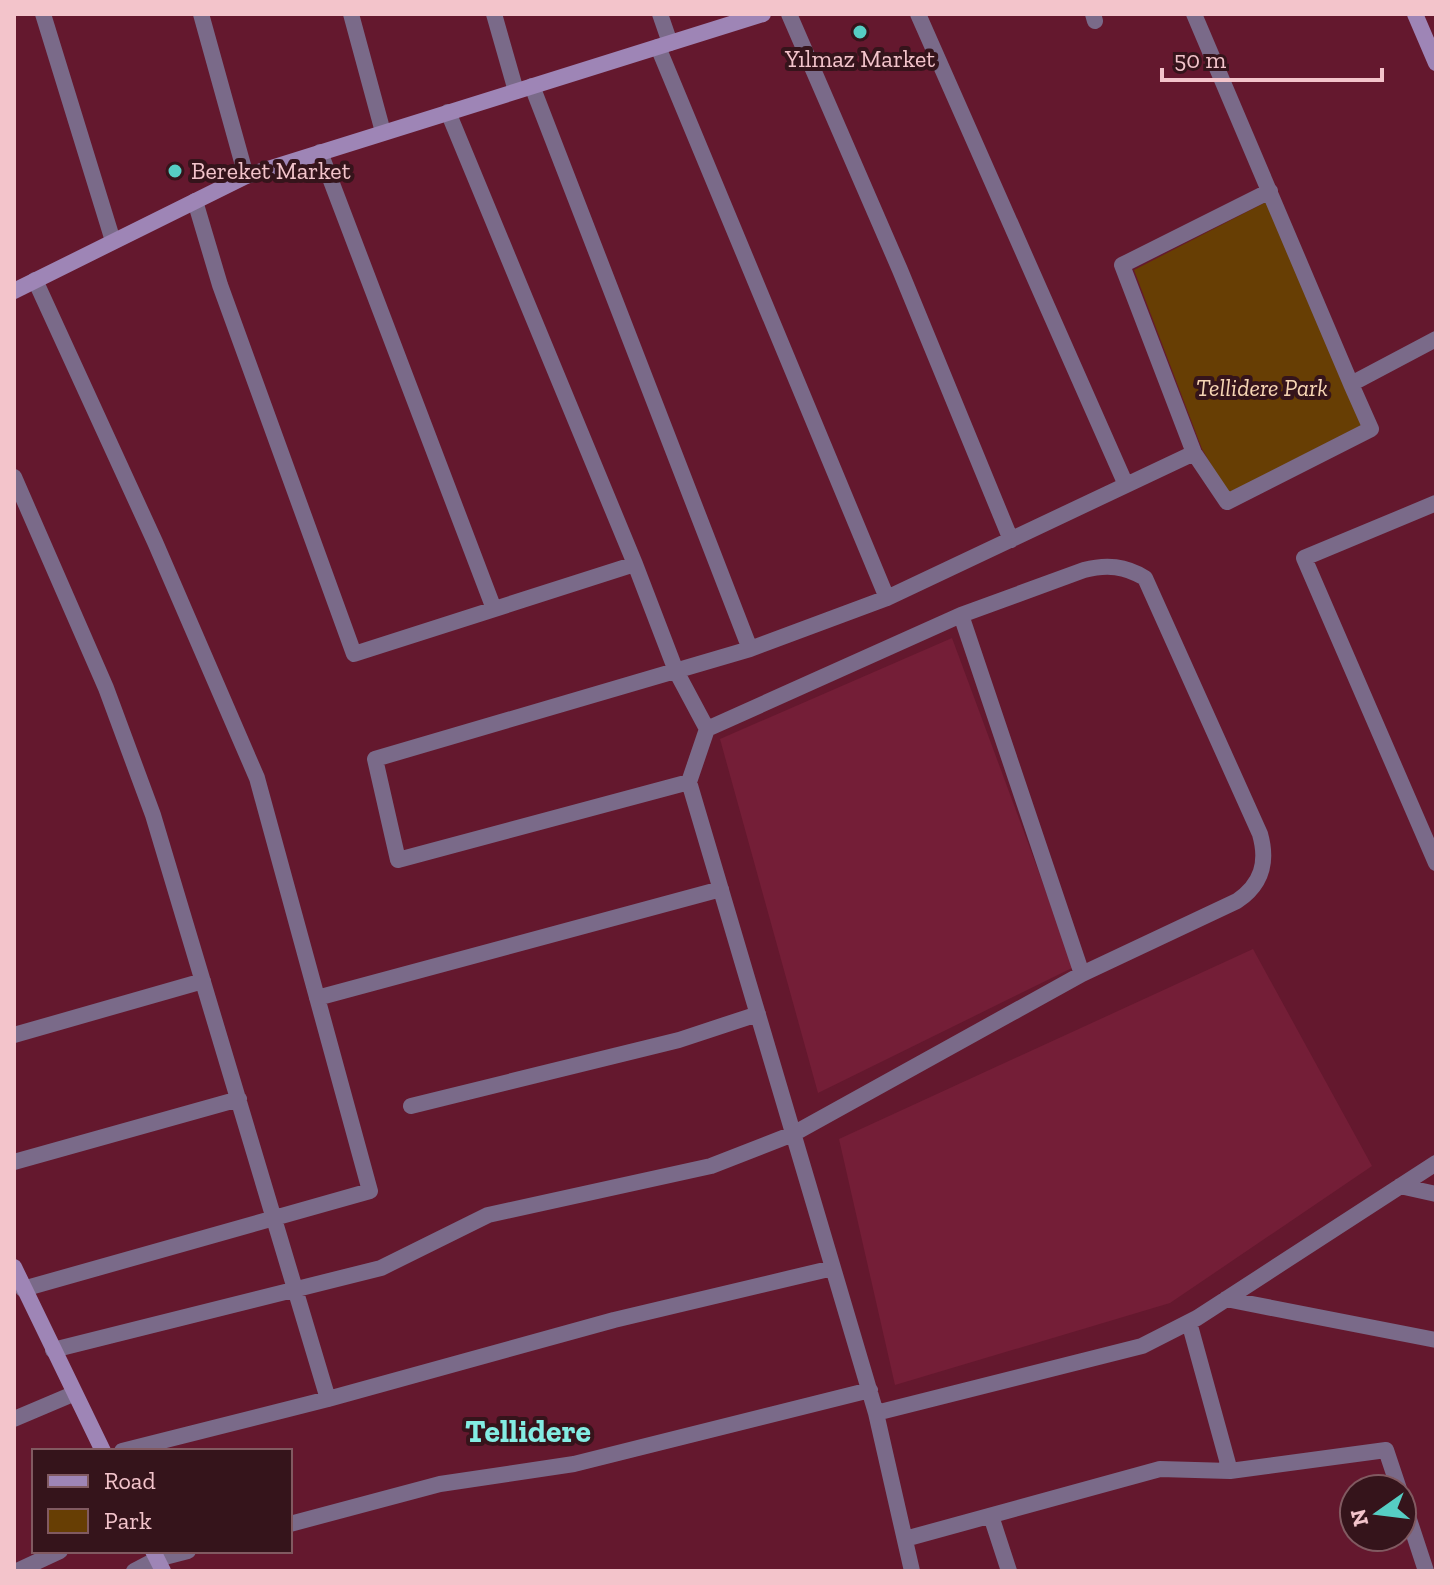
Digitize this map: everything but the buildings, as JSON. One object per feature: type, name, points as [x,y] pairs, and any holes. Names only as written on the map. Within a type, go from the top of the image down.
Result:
[{"type":"main road","points":[[14,291],[246,176],[763,14]]},
{"type":"main road","points":[[1415,14],[1436,63]]},
{"type":"main road","points":[[14,1267],[102,1449]]},
{"type":"street","points":[[43,14],[113,241]]},
{"type":"street","points":[[201,14],[246,176]]},
{"type":"street","points":[[351,14],[383,132]]},
{"type":"street","points":[[494,14],[750,649]]},
{"type":"street","points":[[660,14],[664,45],[887,598]]},
{"type":"street","points":[[789,14],[900,270],[1011,540]]},
{"type":"street","points":[[918,14],[1126,485]]},
{"type":"street","points":[[1194,14],[1270,191],[1351,384],[1371,429],[1227,502],[1194,453],[1122,265],[1270,191]]},
{"type":"street","points":[[448,112],[635,564],[676,671],[707,729],[689,782],[870,1390],[912,1571]]},
{"type":"street","points":[[320,152],[494,609]]},
{"type":"street","points":[[195,201],[220,285],[354,654],[635,564]]},
{"type":"street","points":[[23,1289],[370,1191],[257,778],[155,542],[35,280]]},
{"type":"street","points":[[1351,384],[1436,339]]},
{"type":"street","points":[[689,782],[398,860],[375,759],[750,649],[887,598],[1194,453]]},
{"type":"street","points":[[14,477],[106,688],[148,801],[328,1399]]},
{"type":"street","points":[[1436,503],[1304,558],[1436,863]]},
{"type":"street","points":[[53,1350],[381,1268],[488,1215],[711,1166],[793,1134],[1082,974],[1247,894],[1261,875],[1264,862],[1260,834],[1145,578],[1126,568],[1099,566],[961,615],[707,729]]},
{"type":"street","points":[[961,615],[1082,974]]},
{"type":"street","points":[[317,998],[721,889]]},
{"type":"street","points":[[14,1035],[203,981]]},
{"type":"street","points":[[411,1106],[679,1040],[758,1014]]},
{"type":"street","points":[[14,1162],[239,1099]]},
{"type":"street","points":[[876,1413],[1142,1346],[1226,1299],[1436,1163]]},
{"type":"street","points":[[1400,1186],[1436,1194]]},
{"type":"street","points":[[130,1449],[328,1399],[614,1320],[833,1268]]},
{"type":"street","points":[[1226,1299],[1436,1340]]},
{"type":"street","points":[[1189,1322],[1230,1471]]},
{"type":"street","points":[[292,1523],[440,1484],[574,1464],[870,1390]]},
{"type":"street","points":[[14,1419],[73,1394]]},
{"type":"street","points":[[905,1539],[1160,1469],[1230,1471],[1386,1450],[1394,1473]]},
{"type":"street","points":[[991,1516],[1009,1571]]},
{"type":"street","points":[[1418,1547],[1426,1571]]},
{"type":"street","points":[[17,1571],[56,1553]]},
{"type":"street","points":[[134,1571],[181,1553]]},
{"type":"shaded area","points":[[952,638],[1074,967],[818,1093],[720,739]]},
{"type":"shaded area","points":[[1253,949],[1372,1166],[1170,1303],[895,1385],[839,1139]]},
{"type":"green space","name":"Tellidere Park","points":[[1266,202],[1362,425],[1228,493],[1202,449],[1134,270]]},
{"type":"place","name":"Yılmaz Market","points":[[860,32]]},
{"type":"place","name":"Bereket Market","points":[[175,171]]},
{"type":"district","name":"Tellidere","points":[[528,1431]]}]
